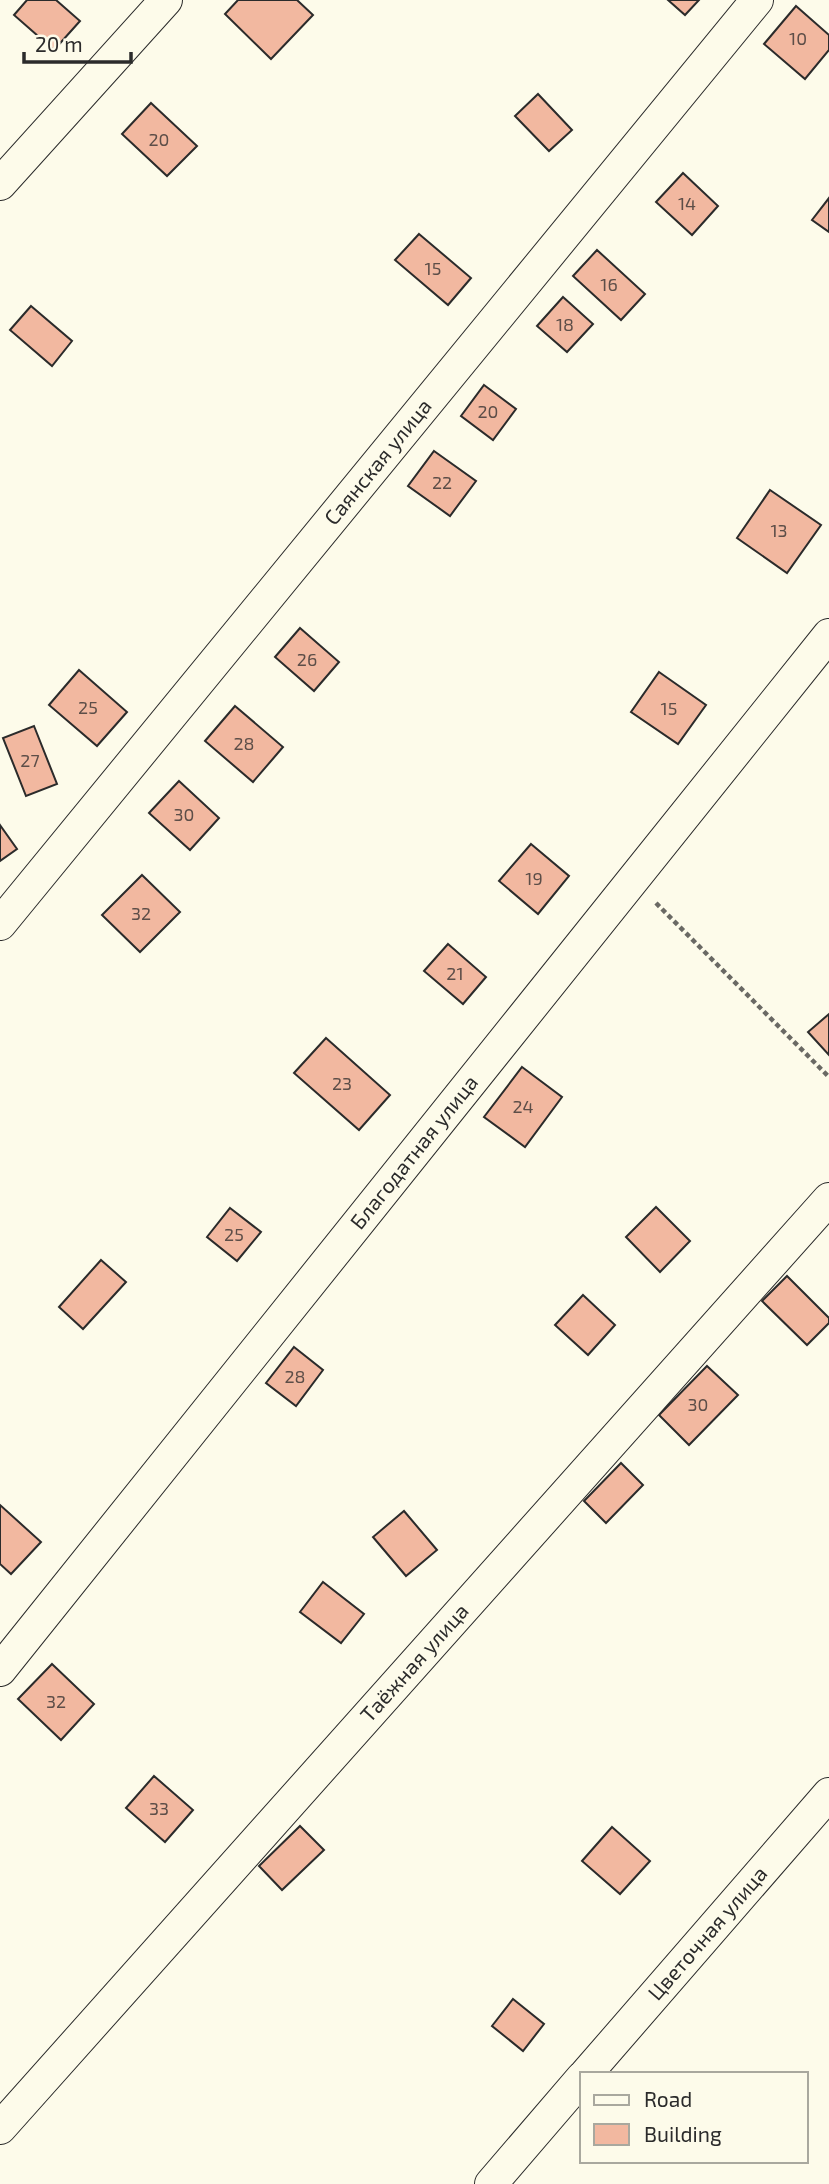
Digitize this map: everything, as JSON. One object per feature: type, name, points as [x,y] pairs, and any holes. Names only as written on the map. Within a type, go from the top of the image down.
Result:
[{"type":"street","points":[[0,184],[166,0]]},
{"type":"street","name":"Саянская улица","points":[[0,924],[757,0]]},
{"type":"street","name":"Благодатная улица","points":[[0,1670],[829,635]]},
{"type":"street","name":"Таёжная улица","points":[[0,2128],[829,1199]]},
{"type":"street","name":"Цветочная улица","points":[[588,2072],[829,1794]]},
{"type":"street","points":[[491,2184],[580,2080]]},
{"type":"path","points":[[633,880],[829,1077]]},
{"type":"building","points":[[27,0],[56,0],[80,21],[54,50],[14,15]]},
{"type":"building","points":[[238,0],[297,0],[313,15],[271,59],[225,14]]},
{"type":"building","points":[[668,0],[699,0],[685,15]]},
{"type":"building","points":[[796,6],[829,35],[829,50],[805,79],[764,44]]},
{"type":"building","points":[[538,94],[572,130],[549,151],[515,116]]},
{"type":"building","points":[[151,103],[197,146],[167,176],[122,134]]},
{"type":"building","points":[[683,173],[718,206],[692,235],[656,202]]},
{"type":"building","points":[[829,198],[829,232],[812,220]]},
{"type":"building","points":[[419,234],[471,278],[448,305],[395,260]]},
{"type":"building","points":[[597,250],[645,294],[621,320],[573,276]]},
{"type":"building","points":[[563,297],[593,324],[567,352],[537,326]]},
{"type":"building","points":[[31,306],[72,341],[52,366],[10,330]]},
{"type":"building","points":[[484,385],[516,409],[493,440],[461,416]]},
{"type":"building","points":[[434,451],[476,481],[450,516],[408,486]]},
{"type":"building","points":[[770,490],[821,525],[787,573],[737,538]]},
{"type":"building","points":[[300,628],[339,662],[314,691],[275,657]]},
{"type":"building","points":[[79,670],[127,712],[97,746],[49,705]]},
{"type":"building","points":[[659,672],[706,705],[678,744],[631,712]]},
{"type":"building","points":[[235,706],[283,747],[253,782],[205,741]]},
{"type":"building","points":[[34,726],[57,784],[26,796],[3,738]]},
{"type":"building","points":[[179,781],[219,818],[190,850],[149,813]]},
{"type":"building","points":[[0,825],[17,849],[0,861]]},
{"type":"building","points":[[531,844],[569,876],[538,914],[499,881]]},
{"type":"building","points":[[142,875],[180,912],[140,952],[102,915]]},
{"type":"building","points":[[448,944],[486,977],[463,1004],[424,971]]},
{"type":"building","points":[[829,1014],[829,1055],[808,1032]]},
{"type":"building","points":[[326,1038],[390,1095],[359,1130],[294,1073]]},
{"type":"building","points":[[522,1067],[562,1097],[525,1147],[484,1117]]},
{"type":"building","points":[[656,1207],[690,1241],[660,1272],[626,1237]]},
{"type":"building","points":[[230,1208],[261,1232],[237,1261],[207,1237]]},
{"type":"building","points":[[101,1260],[126,1282],[83,1329],[59,1307]]},
{"type":"building","points":[[787,1276],[829,1318],[829,1323],[807,1345],[762,1301]]},
{"type":"building","points":[[583,1295],[615,1325],[588,1355],[555,1325]]},
{"type":"building","points":[[294,1347],[323,1370],[296,1406],[266,1383]]},
{"type":"building","points":[[707,1366],[738,1395],[689,1445],[659,1415]]},
{"type":"building","points":[[621,1463],[643,1485],[606,1523],[584,1501]]},
{"type":"building","points":[[0,1505],[41,1542],[11,1574],[0,1564]]},
{"type":"building","points":[[404,1511],[437,1550],[406,1576],[373,1537]]},
{"type":"building","points":[[323,1582],[364,1614],[341,1643],[300,1612]]},
{"type":"building","points":[[52,1664],[94,1704],[61,1740],[18,1699]]},
{"type":"building","points":[[154,1776],[193,1810],[165,1842],[126,1808]]},
{"type":"building","points":[[300,1826],[324,1850],[282,1890],[259,1866]]},
{"type":"building","points":[[612,1827],[650,1861],[620,1894],[582,1861]]},
{"type":"building","points":[[513,1999],[544,2024],[523,2051],[492,2026]]}]
